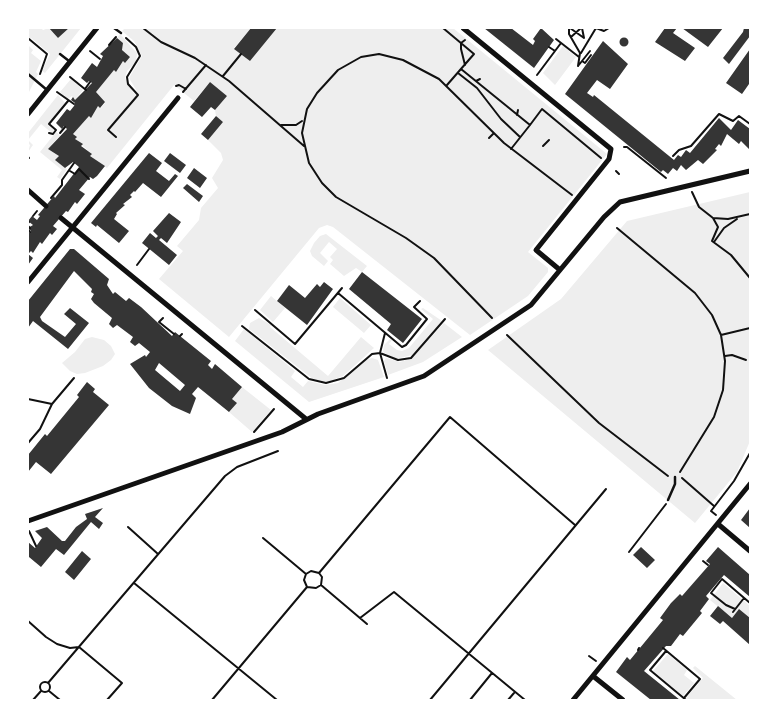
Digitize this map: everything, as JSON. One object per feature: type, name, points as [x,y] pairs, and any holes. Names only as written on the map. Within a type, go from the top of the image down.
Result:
[{"type":"street","points":[[28,114],[97,28]]},
{"type":"street","points":[[463,28],[611,149],[609,159],[536,250],[560,270]]},
{"type":"street","points":[[28,282],[178,98]]},
{"type":"street","points":[[28,521],[282,432],[306,419],[424,376],[531,305],[604,217],[620,202],[750,171]]},
{"type":"street","points":[[28,190],[46,206]]},
{"type":"street","points":[[61,218],[306,419]]},
{"type":"street","points":[[573,700],[750,484]]},
{"type":"street","points":[[718,524],[750,551]]},
{"type":"street","points":[[593,676],[623,700]]},
{"type":"lane","points":[[114,28],[121,33]]},
{"type":"lane","points":[[60,54],[70,62]]},
{"type":"lane","points":[[28,74],[47,90]]},
{"type":"lane","points":[[668,500],[675,484],[675,477]]},
{"type":"path","points":[[143,28],[161,42],[206,65],[223,77],[304,146]]},
{"type":"path","points":[[443,28],[474,54],[447,86]]},
{"type":"path","points":[[569,28],[582,38],[587,38]]},
{"type":"path","points":[[569,28],[571,37],[580,53]]},
{"type":"path","points":[[571,37],[581,28],[587,38]]},
{"type":"path","points":[[590,51],[578,66],[580,53],[583,52],[587,38],[596,28],[604,31],[610,28]]},
{"type":"path","points":[[116,137],[108,130],[138,95],[128,84],[127,77],[140,56],[136,47],[121,33]]},
{"type":"path","points":[[461,43],[472,34]]},
{"type":"path","points":[[109,45],[116,37]]},
{"type":"path","points":[[29,39],[47,54],[39,71],[40,75]]},
{"type":"path","points":[[556,39],[579,57]]},
{"type":"path","points":[[461,43],[464,65]]},
{"type":"path","points":[[537,75],[561,43]]},
{"type":"path","points":[[549,46],[555,51]]},
{"type":"path","points":[[90,51],[100,59]]},
{"type":"path","points":[[223,77],[241,54]]},
{"type":"path","points":[[492,318],[429,254],[329,191],[315,173],[304,146],[304,121],[308,109],[327,80],[351,62],[368,55],[387,54],[403,60],[434,75],[511,149],[574,196]]},
{"type":"path","points":[[582,61],[585,63],[591,55]]},
{"type":"path","points":[[178,98],[206,65]]},
{"type":"path","points":[[461,69],[530,125]]},
{"type":"path","points":[[458,73],[477,88],[501,119],[520,137]]},
{"type":"path","points":[[70,76],[85,90],[90,82]]},
{"type":"path","points":[[476,81],[480,79]]},
{"type":"path","points":[[176,86],[180,85],[186,89]]},
{"type":"path","points":[[57,92],[74,104]]},
{"type":"path","points":[[65,127],[61,134],[49,124],[70,100]]},
{"type":"path","points":[[511,149],[542,109],[603,160]]},
{"type":"path","points":[[517,114],[518,110]]},
{"type":"path","points":[[673,156],[678,150],[691,146],[716,115],[719,114],[732,121],[739,116],[750,124]]},
{"type":"path","points":[[281,125],[296,125],[304,121]]},
{"type":"path","points":[[49,133],[53,134],[56,130]]},
{"type":"path","points":[[489,138],[494,133]]},
{"type":"path","points":[[543,146],[549,140]]},
{"type":"path","points":[[624,147],[628,147],[666,178]]},
{"type":"path","points":[[51,198],[57,192],[74,163]]},
{"type":"path","points":[[70,171],[75,174],[79,169],[90,178]]},
{"type":"path","points":[[616,171],[619,174]]},
{"type":"path","points":[[57,182],[62,184]]},
{"type":"path","points":[[689,185],[699,207],[713,218],[718,227],[712,241],[739,260],[750,278]]},
{"type":"path","points":[[33,216],[37,211]]},
{"type":"path","points":[[714,242],[724,228],[739,218],[750,214]]},
{"type":"path","points":[[713,218],[739,218]]},
{"type":"path","points":[[28,224],[29,230]]},
{"type":"path","points":[[616,228],[695,293],[712,315],[721,335],[725,356],[723,390],[714,417],[678,475],[714,505]]},
{"type":"path","points":[[137,265],[149,249]]},
{"type":"path","points":[[255,310],[294,344],[342,288]]},
{"type":"path","points":[[338,293],[402,347],[406,345],[427,319],[414,307],[420,301]]},
{"type":"path","points":[[163,318],[159,322],[174,334]]},
{"type":"path","points":[[242,326],[309,379],[326,383],[338,381],[365,359],[380,353],[394,360],[410,358],[445,319]]},
{"type":"path","points":[[721,335],[750,328]]},
{"type":"path","points":[[386,333],[380,353],[387,378]]},
{"type":"path","points":[[507,335],[570,397],[617,438],[661,472],[675,477]]},
{"type":"path","points":[[725,356],[732,355],[746,360]]},
{"type":"path","points":[[28,443],[40,429],[52,404],[74,378]]},
{"type":"path","points":[[28,399],[52,404]]},
{"type":"path","points":[[252,434],[274,409]]},
{"type":"path","points":[[319,572],[450,416],[575,525]]},
{"type":"path","points":[[33,700],[41,691],[41,683],[48,683],[225,476],[237,467],[278,451]]},
{"type":"path","points":[[711,511],[740,473],[750,453]]},
{"type":"path","points":[[430,700],[606,489]]},
{"type":"path","points":[[629,552],[668,500]]},
{"type":"path","points":[[128,527],[158,554]]},
{"type":"path","points":[[29,531],[36,546]]},
{"type":"path","points":[[263,538],[306,574]]},
{"type":"path","points":[[703,561],[708,565]]},
{"type":"path","points":[[307,587],[304,580],[306,574],[311,571],[319,572]]},
{"type":"path","points":[[319,572],[322,577],[321,585]]},
{"type":"path","points":[[735,609],[726,605],[711,593],[722,579],[750,603]]},
{"type":"path","points":[[134,583],[277,700]]},
{"type":"path","points":[[307,587],[316,588],[321,585]]},
{"type":"path","points":[[321,585],[367,624]]},
{"type":"path","points":[[212,700],[307,587]]},
{"type":"path","points":[[360,618],[394,592],[525,700]]},
{"type":"path","points":[[733,612],[744,598]]},
{"type":"path","points":[[28,621],[57,644],[70,648],[79,647],[122,683],[107,700]]},
{"type":"path","points":[[646,670],[650,670],[685,699],[700,678],[663,648]]},
{"type":"path","points":[[650,670],[666,650]]},
{"type":"path","points":[[589,656],[598,662]]},
{"type":"path","points":[[470,700],[492,673]]},
{"type":"path","points":[[662,686],[664,682]]},
{"type":"path","points":[[48,683],[49,691]]},
{"type":"path","points":[[41,691],[49,691],[60,700]]},
{"type":"path","points":[[508,700],[515,692]]},
{"type":"path","points":[[676,698],[679,694]]},
{"type":"shaded area","points":[[28,28],[41,28],[43,30],[49,28],[58,38],[69,28],[81,28],[45,73],[42,71],[50,54],[31,38],[28,44]]},
{"type":"shaded area","points":[[125,28],[251,28],[234,48],[250,61],[277,28],[453,28],[607,154],[528,252],[548,268],[548,272],[528,296],[470,335],[333,227],[327,225],[319,228],[229,337],[159,279],[183,251],[177,246],[199,220],[201,208],[218,188],[212,178],[223,160],[221,153],[208,140],[223,122],[216,116],[215,110],[227,96],[210,82],[194,101],[174,85],[107,168],[90,156],[92,154],[75,139],[76,137],[73,134],[89,116],[91,117],[98,106],[101,108],[105,103],[96,92],[114,70],[116,72],[123,61],[126,62],[130,57],[122,50],[123,43],[117,38],[120,34],[137,53],[136,62],[127,71],[125,78],[133,92],[136,95],[138,93],[129,78],[142,56],[134,41],[122,31]]},
{"type":"shaded area","points":[[28,45],[33,50],[31,53],[41,61],[36,72],[38,74],[28,94]]},
{"type":"shaded area","points":[[563,46],[576,57],[555,85],[543,73]]},
{"type":"shaded area","points":[[71,79],[83,90],[75,100],[72,96],[68,99],[60,92]]},
{"type":"shaded area","points":[[58,95],[65,103],[48,125],[54,130],[52,133],[41,124],[28,140],[28,133]]},
{"type":"shaded area","points":[[56,132],[60,135],[48,149],[59,156],[56,160],[67,169],[60,179],[57,177],[62,170],[40,152]]},
{"type":"shaded area","points":[[28,140],[33,145],[28,152],[30,145]]},
{"type":"shaded area","points":[[750,192],[750,441],[737,472],[695,523],[488,350],[561,299],[627,221]]},
{"type":"shaded area","points":[[326,234],[367,266],[362,272],[356,268],[344,276],[330,264],[333,260],[330,257],[337,249],[329,242],[320,253],[328,261],[324,266],[312,256],[310,251],[314,243],[320,236]]},
{"type":"shaded area","points":[[271,296],[285,308],[273,322],[260,310]]},
{"type":"shaded area","points":[[340,298],[371,325],[364,333],[333,307]]},
{"type":"shaded area","points":[[423,308],[442,321],[412,355],[396,359],[383,352],[384,345],[390,339],[392,340],[389,344],[397,350],[402,351],[409,348],[433,319],[421,309]]},
{"type":"shaded area","points":[[259,318],[271,325],[270,327],[328,376],[361,337],[374,348],[343,376],[327,382],[313,379],[249,329],[250,323]]},
{"type":"shaded area","points":[[444,323],[462,337],[423,362],[388,375],[384,361],[386,358],[400,362],[412,358]]},
{"type":"shaded area","points":[[244,329],[295,371],[291,377],[303,387],[308,381],[325,385],[338,383],[366,360],[372,358],[378,360],[384,377],[309,402],[235,341]]},
{"type":"shaded area","points":[[92,337],[104,340],[111,346],[115,354],[103,366],[85,373],[77,374],[70,371],[62,363],[75,352],[85,339]]},
{"type":"shaded area","points":[[242,387],[271,410],[252,432],[229,412],[237,403],[232,399]]},
{"type":"shaded area","points":[[723,583],[750,606],[750,618],[739,609],[732,618],[710,600]]},
{"type":"shaded area","points":[[668,654],[687,670],[684,675],[694,683],[683,696],[653,671]]},
{"type":"shaded area","points":[[695,666],[737,700],[689,700],[686,698],[703,678],[693,668]]},
{"type":"building","points":[[49,28],[69,28],[58,38]]},
{"type":"building","points":[[251,28],[277,28],[250,61],[234,49]]},
{"type":"building","points":[[484,28],[511,28],[533,45],[535,41],[533,39],[541,28],[554,40],[534,68]]},
{"type":"building","points":[[665,28],[677,28],[673,33],[695,48],[685,61],[655,42]]},
{"type":"building","points":[[682,28],[723,28],[708,47]]},
{"type":"building","points":[[744,28],[750,28],[750,36],[729,64],[723,58]]},
{"type":"building","points":[[624,37],[629,42],[624,47],[619,42]]},
{"type":"building","points":[[117,38],[123,43],[122,50],[130,57],[125,63],[123,61],[116,72],[114,70],[96,92],[105,102],[100,108],[98,106],[91,118],[89,116],[73,134],[77,137],[75,139],[83,144],[81,146],[92,154],[90,156],[105,166],[93,179],[90,177],[79,190],[85,194],[53,226],[57,229],[52,235],[50,233],[42,244],[40,242],[33,253],[31,251],[28,254],[28,231],[29,233],[31,231],[28,228],[33,225],[28,221],[32,216],[37,220],[40,216],[38,215],[54,196],[55,198],[79,167],[73,162],[65,168],[55,160],[59,156],[48,149],[67,129],[64,126],[62,129],[56,123],[67,109],[70,111],[74,106],[75,103],[71,100],[73,97],[75,100],[92,83],[89,81],[87,83],[81,78],[92,63],[97,67],[103,56],[100,54]]},
{"type":"building","points":[[603,41],[628,64],[610,89],[597,80],[587,93],[593,97],[594,95],[674,160],[678,155],[681,157],[686,150],[690,153],[719,118],[731,130],[738,120],[750,129],[750,150],[741,141],[739,144],[727,134],[721,146],[719,144],[715,149],[717,150],[703,164],[698,160],[686,170],[681,165],[677,171],[673,168],[668,174],[663,170],[661,172],[565,94]]},
{"type":"building","points":[[750,49],[750,85],[742,94],[726,83]]},
{"type":"building","points":[[210,82],[227,96],[215,110],[211,107],[202,117],[190,107]]},
{"type":"building","points":[[216,116],[223,122],[208,140],[201,134]]},
{"type":"building","points":[[149,153],[162,163],[156,171],[169,181],[175,174],[178,176],[161,197],[143,183],[130,195],[132,197],[123,204],[125,205],[116,213],[114,219],[129,231],[119,243],[97,225],[96,227],[91,223]]},
{"type":"building","points":[[170,153],[186,165],[180,173],[164,161]]},
{"type":"building","points":[[194,168],[207,178],[200,188],[187,178]]},
{"type":"building","points":[[187,184],[203,196],[199,202],[183,188]]},
{"type":"building","points":[[169,213],[181,222],[167,243],[161,238],[159,240],[177,255],[169,265],[142,243],[150,233],[156,238],[158,236],[153,231]]},
{"type":"building","points":[[70,249],[74,249],[109,279],[107,285],[113,294],[115,292],[126,301],[129,298],[172,336],[175,332],[211,361],[208,365],[212,369],[215,364],[242,387],[232,399],[237,403],[229,412],[198,387],[192,394],[196,398],[190,414],[172,406],[149,388],[130,364],[145,355],[146,357],[150,352],[139,343],[135,346],[130,342],[133,337],[117,325],[113,328],[109,324],[112,318],[94,303],[91,299],[94,294],[91,292],[92,289],[74,271],[40,317],[42,321],[65,337],[76,324],[64,314],[70,308],[89,323],[68,349],[33,321],[28,328],[28,301]],"holes":[[[159,363],[185,385],[180,391],[155,370]]]},
{"type":"building","points":[[28,254],[33,258],[28,265]]},
{"type":"building","points":[[362,272],[422,319],[403,343],[387,330],[391,324],[349,289]]},
{"type":"building","points":[[324,282],[333,289],[307,325],[277,301],[289,285],[305,298],[317,284],[320,287]]},
{"type":"building","points":[[87,382],[95,389],[93,392],[109,405],[51,474],[36,462],[28,472],[28,455],[45,434],[47,436],[79,397],[77,395]]},
{"type":"building","points":[[103,508],[95,517],[103,523],[99,529],[91,522],[64,555],[56,549],[41,567],[29,557],[28,559],[28,542],[35,548],[42,538],[35,531],[47,527],[62,541],[65,541],[76,527],[87,519],[85,514]]},
{"type":"building","points":[[750,508],[750,528],[741,520]]},
{"type":"building","points":[[641,547],[655,560],[647,568],[633,555]]},
{"type":"building","points":[[718,547],[750,575],[750,597],[724,575],[706,596],[709,599],[700,611],[702,613],[683,636],[680,634],[671,646],[666,646],[644,671],[680,700],[651,700],[616,672],[627,657],[630,660],[663,620],[660,618],[671,603],[680,594],[682,596],[710,564],[706,561]]},
{"type":"building","points":[[82,551],[91,559],[74,580],[65,572]]},
{"type":"building","points":[[718,606],[732,618],[739,609],[750,618],[750,645],[723,621],[720,624],[710,616]]}]
